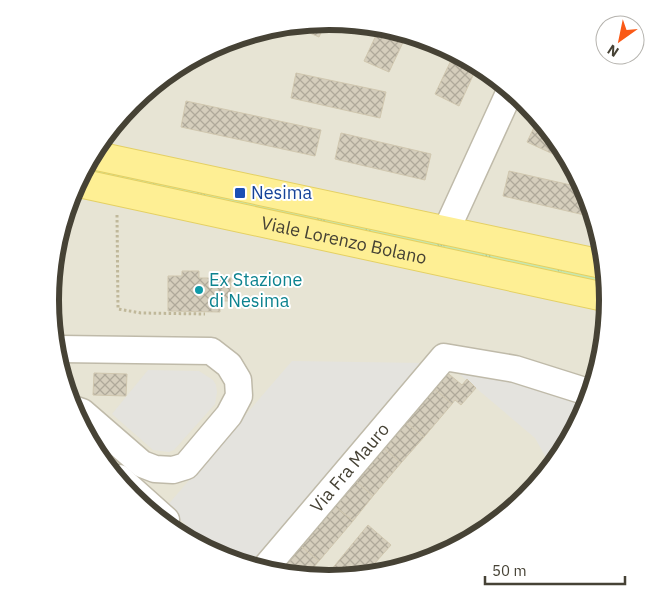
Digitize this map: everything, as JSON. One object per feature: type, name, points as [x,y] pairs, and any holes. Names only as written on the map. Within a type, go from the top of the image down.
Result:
[{"type":"main road","name":"Viale Lorenzo Bolano","points":[[101,157],[598,263]]},
{"type":"main road","name":"Viale Lorenzo Bolano","points":[[85,185],[600,296]]},
{"type":"street","points":[[446,231],[507,97]]},
{"type":"street","points":[[64,349],[211,351],[229,365],[238,380],[239,396],[229,415],[186,466],[173,470],[155,469],[142,464],[84,414]]},
{"type":"street","name":"Via Fra Mauro","points":[[269,564],[444,357],[515,369],[585,391]]},
{"type":"path","points":[[116,192],[118,309],[141,313],[205,314]]},
{"type":"shaded area","points":[[330,30],[383,35],[417,44],[434,51],[465,66],[495,86],[521,109],[545,136],[573,181],[591,230],[600,283],[598,336],[591,371],[580,404],[555,451],[521,492],[495,515],[465,535],[434,550],[417,557],[383,566],[330,571],[277,566],[243,557],[226,550],[195,535],[165,515],[139,492],[105,451],[80,404],[65,353],[59,300],[65,248],[80,197],[105,150],[139,109],[165,86],[195,66],[226,51],[243,44],[277,35]]},
{"type":"shaded area","points":[[292,361],[425,363],[256,561],[201,538],[166,507]]},
{"type":"shaded area","points":[[451,367],[536,383],[582,399],[573,420],[548,461],[535,438]]},
{"type":"shaded area","points":[[148,370],[199,371],[213,380],[216,385],[215,404],[174,450],[169,452],[153,450],[112,414]]},
{"type":"green space","points":[[94,169],[599,278],[600,285],[91,174]]},
{"type":"building","points":[[322,30],[319,37],[306,31]]},
{"type":"building","points":[[377,34],[404,40],[389,72],[364,61]]},
{"type":"building","points":[[452,59],[474,72],[459,106],[435,94]]},
{"type":"building","points":[[296,73],[386,92],[380,118],[291,98]]},
{"type":"building","points":[[186,101],[321,130],[315,156],[181,127]]},
{"type":"building","points":[[535,125],[555,150],[553,154],[527,142]]},
{"type":"building","points":[[341,133],[431,154],[425,180],[335,159]]},
{"type":"building","points":[[509,171],[575,186],[586,215],[503,196]]},
{"type":"building","name":"Ex Stazione di Nesima","points":[[182,271],[199,271],[199,278],[231,278],[230,301],[220,301],[220,312],[168,311],[168,276],[182,276]]},
{"type":"building","points":[[444,370],[462,385],[467,379],[476,388],[461,405],[455,400],[452,404],[431,386]]},
{"type":"building","points":[[94,373],[127,374],[126,396],[93,395]]},
{"type":"building","points":[[431,386],[452,404],[424,437],[403,420]]},
{"type":"building","points":[[403,420],[424,437],[401,463],[381,446]]},
{"type":"building","points":[[381,446],[401,463],[373,496],[353,479]]},
{"type":"building","points":[[353,479],[373,496],[353,521],[332,504]]},
{"type":"building","points":[[332,504],[353,521],[319,561],[298,544]]},
{"type":"building","points":[[368,525],[391,545],[370,568],[331,570]]},
{"type":"building","points":[[298,544],[319,561],[311,570],[280,566]]},
{"type":"place","name":"Nesima","points":[[240,193]]},
{"type":"place","name":"Ex Stazione di Nesima","points":[[199,290]]}]
